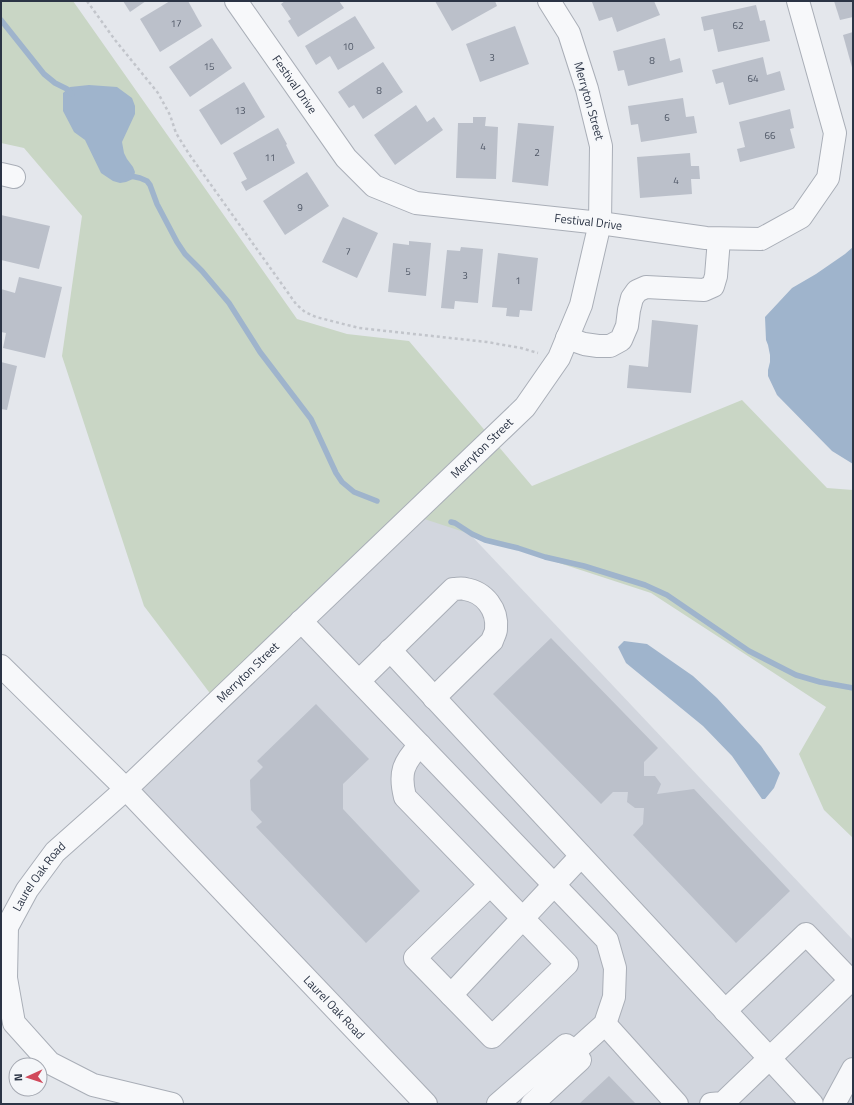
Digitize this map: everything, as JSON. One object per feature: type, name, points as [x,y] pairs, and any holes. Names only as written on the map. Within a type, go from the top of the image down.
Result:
[{"type":"street","name":"Festival Drive","points":[[236,1],[346,158],[374,186],[416,203],[600,223],[719,239],[761,239],[801,217],[828,178],[835,133],[798,1]]},
{"type":"street","name":"Merryton Street","points":[[126,789],[525,406],[559,358],[581,305],[600,223],[602,146],[587,89],[569,33],[549,1]]},
{"type":"street","points":[[567,338],[584,344],[610,346],[621,340],[627,326],[632,298],[637,291],[646,287],[704,290],[713,286],[716,276],[719,239]]},
{"type":"street","points":[[359,681],[453,589],[464,588],[476,592],[486,598],[492,607],[496,618],[496,630],[492,641],[434,698]]},
{"type":"street","points":[[301,621],[607,940],[615,968],[614,997],[605,1024],[574,1052]]},
{"type":"street","points":[[390,650],[812,1104]]},
{"type":"street","name":"Laurel Oak Road","points":[[1,666],[126,789],[426,1104]]},
{"type":"street","points":[[420,745],[410,756],[404,769],[402,783],[405,797],[567,964],[492,1037],[415,958],[490,885]]},
{"type":"street","name":"Laurel Oak Road","points":[[126,789],[56,852],[27,890],[7,927],[7,1026],[50,1063],[91,1095],[165,1103]]},
{"type":"street","points":[[451,995],[581,856]]},
{"type":"street","points":[[711,1104],[723,1103],[852,981],[806,934],[725,1011]]},
{"type":"street","points":[[605,1024],[678,1104]]},
{"type":"street","points":[[498,1104],[566,1045],[580,1060],[532,1104]]},
{"type":"street","points":[[834,1104],[853,1069]]},
{"type":"path","points":[[87,1],[115,40],[158,93],[170,115],[176,133],[189,154],[291,298],[305,312],[322,319],[358,328],[487,342],[521,348],[540,354],[555,364]]},
{"type":"shaded area","points":[[433,495],[853,940],[853,1104],[426,1104],[126,789]]},
{"type":"green space","points":[[1,1],[73,1],[297,319],[347,334],[409,341],[532,486],[742,400],[827,488],[853,490],[853,838],[824,810],[799,754],[826,707],[651,593],[409,514],[212,696],[144,606],[62,356],[82,216],[24,148],[1,143]]},
{"type":"water","points":[[89,85],[117,87],[132,98],[135,106],[135,114],[122,142],[124,153],[135,172],[133,179],[126,182],[120,183],[113,181],[101,173],[85,140],[74,132],[63,111],[63,93],[70,87]]},
{"type":"water","points":[[853,247],[853,464],[832,451],[777,395],[768,376],[770,355],[766,340],[765,317],[792,288],[816,274]]},
{"type":"water","points":[[624,641],[647,644],[693,676],[717,698],[761,746],[780,773],[774,788],[765,799],[762,799],[732,756],[703,726],[626,663],[618,647]]},
{"type":"building","points":[[123,1],[146,1],[130,12]]},
{"type":"building","points":[[170,1],[188,1],[202,26],[160,52],[140,19]]},
{"type":"building","points":[[285,1],[339,1],[344,8],[298,37],[288,21],[291,19],[281,4]]},
{"type":"building","points":[[435,1],[495,1],[497,6],[452,31]]},
{"type":"building","points":[[654,1],[660,15],[617,32],[612,17],[599,21],[592,2]]},
{"type":"building","points":[[834,1],[853,1],[853,17],[840,20]]},
{"type":"building","points":[[756,5],[760,21],[765,20],[770,41],[718,52],[713,29],[704,31],[701,17]]},
{"type":"building","points":[[355,16],[375,48],[338,70],[330,56],[316,65],[305,46]]},
{"type":"building","points":[[515,26],[529,64],[480,82],[466,44]]},
{"type":"building","points":[[853,32],[853,71],[843,35]]},
{"type":"building","points":[[212,38],[232,68],[190,97],[169,67]]},
{"type":"building","points":[[665,38],[670,61],[680,58],[683,72],[628,86],[624,70],[618,71],[613,51]]},
{"type":"building","points":[[763,57],[767,75],[780,71],[785,90],[729,105],[723,82],[716,84],[712,70]]},
{"type":"building","points":[[383,62],[403,92],[363,119],[354,105],[349,108],[338,92]]},
{"type":"building","points":[[244,82],[265,117],[221,145],[199,110]]},
{"type":"building","points":[[683,98],[686,117],[694,116],[697,133],[641,142],[638,124],[631,125],[628,106]]},
{"type":"building","points":[[416,105],[427,122],[434,117],[443,130],[395,165],[374,135]]},
{"type":"building","points":[[790,109],[794,128],[790,129],[795,148],[740,162],[737,149],[745,147],[739,122]]},
{"type":"building","points":[[473,117],[486,117],[485,126],[498,127],[496,179],[456,178],[458,123],[473,123]]},
{"type":"building","points":[[518,123],[554,126],[548,186],[512,182]]},
{"type":"building","points":[[278,128],[295,163],[246,191],[241,182],[247,179],[233,153]]},
{"type":"building","points":[[690,153],[691,166],[699,166],[700,179],[691,179],[692,194],[640,198],[637,157]]},
{"type":"building","points":[[307,172],[329,206],[285,235],[263,201]]},
{"type":"building","points":[[1,215],[50,226],[39,269],[1,260]]},
{"type":"building","points":[[343,217],[378,233],[357,278],[322,262]]},
{"type":"building","points":[[409,241],[431,243],[426,296],[388,292],[393,243],[409,245]]},
{"type":"building","points":[[461,247],[483,249],[478,303],[455,301],[454,309],[441,308],[447,250],[460,251]]},
{"type":"building","points":[[498,253],[538,258],[532,311],[520,310],[519,317],[506,316],[507,308],[492,307]]},
{"type":"building","points":[[19,277],[62,287],[45,358],[3,348],[6,333],[1,332],[1,289],[15,293]]},
{"type":"building","points":[[652,320],[698,325],[691,393],[627,388],[629,365],[648,367]]},
{"type":"building","points":[[1,362],[17,366],[7,410],[1,409]]},
{"type":"building","points":[[551,638],[658,748],[644,762],[644,776],[655,776],[661,784],[657,794],[694,789],[790,891],[736,943],[633,835],[643,824],[644,808],[635,808],[627,802],[628,792],[613,792],[601,804],[493,694]]},
{"type":"building","points":[[316,704],[369,759],[343,784],[343,809],[420,891],[366,943],[256,827],[262,822],[251,810],[250,780],[263,767],[257,761]]},
{"type":"building","points":[[609,1076],[636,1104],[579,1104]]},
{"type":"waterway","points":[[1,20],[44,74],[72,94]]},
{"type":"waterway","points":[[128,174],[147,181],[150,185],[157,204],[177,242],[185,254],[202,271],[229,303],[260,352],[311,419],[336,473],[342,482],[354,492],[377,501]]},
{"type":"waterway","points":[[451,522],[485,540],[518,548],[545,557],[584,566],[645,585],[667,595],[749,651],[796,675],[820,682],[853,688]]}]
